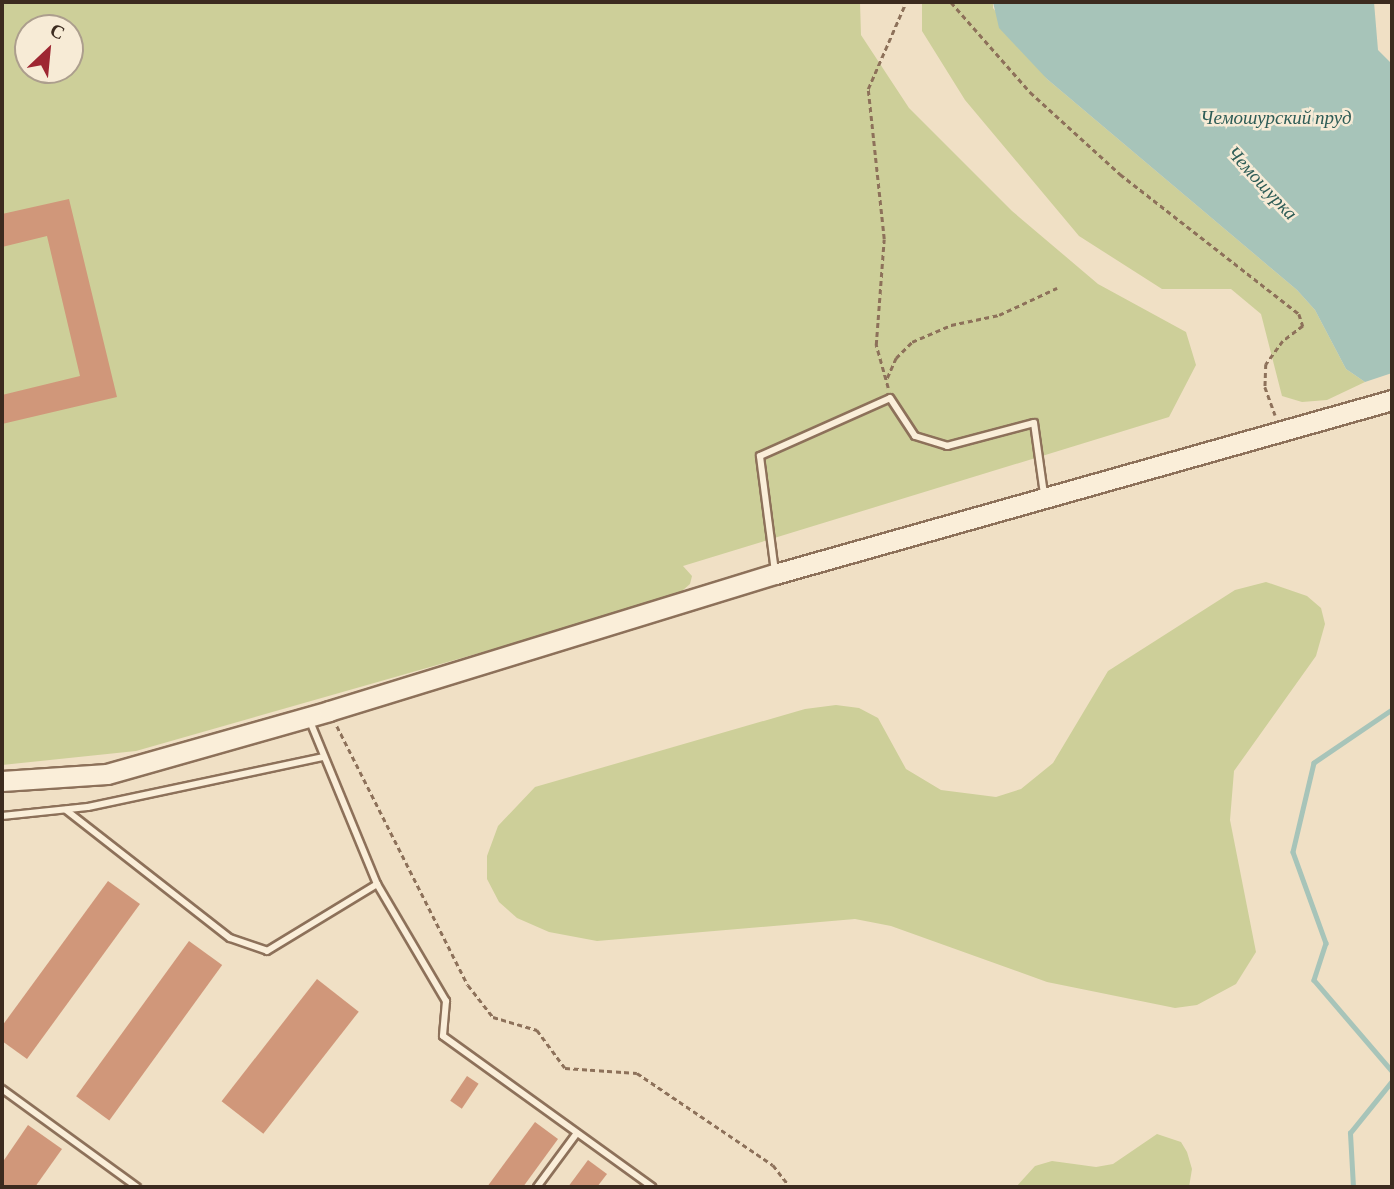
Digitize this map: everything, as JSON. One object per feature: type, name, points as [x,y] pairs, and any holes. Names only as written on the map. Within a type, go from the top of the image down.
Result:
[{"type":"street","points":[[2,781],[107,774],[329,711],[775,574],[1281,428],[1392,400]]},
{"type":"lane","points":[[775,574],[760,456],[890,398],[915,436],[947,446],[1034,423],[1044,496]]},
{"type":"lane","points":[[308,717],[377,884],[446,1001],[443,1036],[652,1187]]},
{"type":"lane","points":[[2,816],[66,810],[324,757]]},
{"type":"lane","points":[[66,810],[230,938],[267,951],[377,884]]},
{"type":"lane","points":[[2,1089],[137,1187]]},
{"type":"lane","points":[[537,1187],[577,1133]]},
{"type":"path","points":[[890,398],[887,378],[876,345],[884,239],[868,89],[905,2]]},
{"type":"path","points":[[951,2],[1030,92],[1110,165],[1299,314],[1303,326],[1283,341],[1266,364],[1268,402],[1281,428]]},
{"type":"path","points":[[887,378],[896,358],[912,342],[951,326],[999,314],[1056,288]]},
{"type":"path","points":[[329,711],[468,985],[492,1017],[537,1030],[565,1068],[637,1073],[773,1165],[790,1187]]},
{"type":"path","points":[[1333,1187],[1339,1187]]},
{"type":"green space","points":[[2,2],[860,2],[861,35],[909,108],[1012,211],[1098,284],[1186,332],[1196,365],[1169,417],[683,566],[692,576],[690,584],[675,597],[136,751],[2,765]]},
{"type":"green space","points":[[922,2],[993,2],[993,8],[1047,79],[1297,290],[1315,310],[1346,369],[1365,382],[1327,400],[1302,402],[1282,396],[1261,314],[1231,289],[1162,289],[1079,236],[965,100],[922,31]]},
{"type":"green space","points":[[1266,582],[1307,596],[1321,608],[1325,624],[1316,656],[1234,771],[1230,820],[1256,952],[1236,984],[1197,1005],[1175,1008],[1047,982],[891,926],[855,919],[597,941],[549,932],[517,918],[499,902],[487,879],[487,856],[498,826],[535,787],[805,709],[836,705],[859,708],[878,718],[906,769],[941,790],[996,797],[1021,789],[1053,763],[1108,671],[1235,590]]},
{"type":"green space","points":[[1157,1134],[1181,1142],[1192,1169],[1189,1187],[1016,1187],[1035,1166],[1052,1161],[1096,1167],[1113,1164]]},
{"type":"water","name":"Чемошурский пруд","points":[[993,2],[1374,2],[1378,50],[1392,64],[1392,373],[1365,382],[1346,369],[1315,310],[1297,290],[1047,79],[999,28]]},
{"type":"building","points":[[69,199],[117,397],[2,424],[2,395],[80,376],[47,236],[2,247],[2,214]]},
{"type":"building","points":[[108,881],[140,904],[27,1059],[2,1041],[2,1026]]},
{"type":"building","points":[[189,941],[222,965],[109,1120],[76,1096]]},
{"type":"building","points":[[317,979],[359,1012],[263,1134],[222,1101]]},
{"type":"building","points":[[467,1076],[479,1084],[462,1109],[450,1101]]},
{"type":"building","points":[[535,1122],[558,1139],[523,1187],[487,1187]]},
{"type":"building","points":[[28,1125],[62,1149],[35,1187],[2,1187],[2,1163]]},
{"type":"building","points":[[588,1160],[607,1174],[597,1187],[568,1187]]},
{"type":"waterway","name":"Чемошурка","points":[[1392,710],[1314,763],[1293,852],[1326,943],[1314,980],[1392,1071]]},
{"type":"waterway","name":"Чемошурка","points":[[1353,1187],[1350,1133],[1392,1081]]}]
